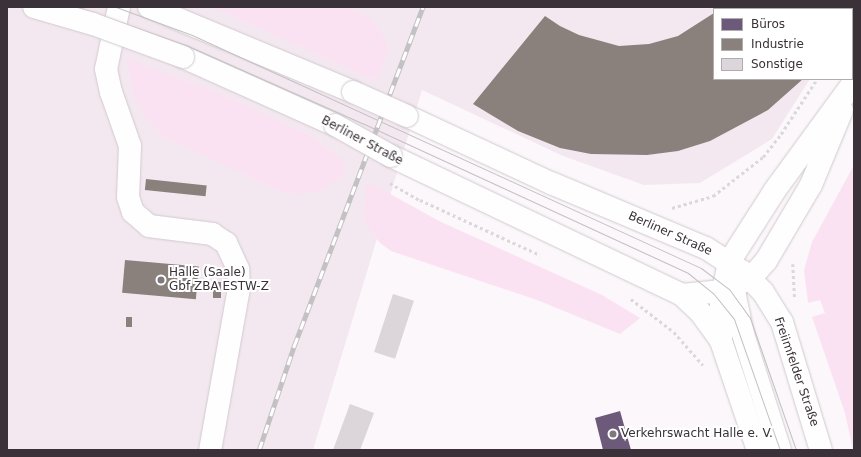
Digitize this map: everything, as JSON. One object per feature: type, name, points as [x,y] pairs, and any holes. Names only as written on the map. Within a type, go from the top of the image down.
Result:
[{"type":"street","name":"Berliner Straße","points":[[34,7],[93,24],[183,57],[335,125],[391,156],[682,295],[701,313],[721,341]]},
{"type":"street","points":[[119,7],[106,69],[111,92],[130,146],[128,197],[133,212],[149,226],[212,234],[226,243],[238,269],[239,288],[210,450]]},
{"type":"street","name":"Berliner Straße","points":[[149,7],[199,26],[353,92],[551,183],[706,248],[729,262]]},
{"type":"street","points":[[780,450],[743,334],[735,286],[729,262],[774,190],[853,83]]},
{"type":"street","points":[[682,295],[735,286],[766,261],[804,197],[853,83]]},
{"type":"street","points":[[735,286],[721,341],[758,450]]},
{"type":"street","name":"Freiimfelder Straße","points":[[735,286],[763,292],[782,322],[822,450]]},
{"type":"path","points":[[667,208],[687,206],[713,196],[762,157],[781,134],[816,80]]},
{"type":"path","points":[[388,182],[420,200],[548,259]]},
{"type":"path","points":[[793,259],[792,276],[796,300]]},
{"type":"path","points":[[629,297],[674,332],[706,369]]},
{"type":"shaded area","points":[[7,7],[854,7],[853,10],[853,8],[713,8],[713,80],[809,80],[772,139],[700,183],[644,185],[563,156],[422,90],[313,450],[7,450]]},
{"type":"shaded area","points":[[212,7],[349,7],[369,17],[385,39],[388,53],[377,81]]},
{"type":"shaded area","points":[[126,58],[219,93],[312,137],[346,162],[343,176],[320,191],[297,194],[282,192],[162,136],[144,116],[134,96]]},
{"type":"shaded area","points":[[854,165],[853,450],[845,413],[812,317],[825,313],[820,300],[808,303],[804,270],[812,242]]},
{"type":"shaded area","points":[[366,184],[374,185],[439,221],[602,295],[640,318],[620,334],[537,300],[391,251],[380,243],[366,225],[364,215]]},
{"type":"building: Büros","name":"Verkehrswacht Halle e. V.","points":[[620,411],[631,450],[603,450],[595,418]]},
{"type":"building: Industrie","points":[[721,7],[848,7],[848,8]]},
{"type":"building: Industrie","points":[[713,14],[713,80],[802,80],[768,110],[710,141],[678,151],[647,155],[591,154],[560,148],[518,131],[473,104],[545,16],[560,26],[579,35],[619,46],[649,44],[678,36]]},
{"type":"building: Industrie","points":[[146,179],[207,185],[206,196],[145,190]]},
{"type":"building: Industrie","name":"Halle (Saale) Gbf ZBA ESTW-Z","points":[[125,260],[199,266],[196,299],[122,293]]},
{"type":"building: Industrie","points":[[213,282],[221,282],[221,298],[213,298]]},
{"type":"building: Industrie","points":[[126,317],[132,317],[132,327],[126,327]]},
{"type":"building: Sonstige","points":[[393,294],[414,301],[395,359],[374,352]]},
{"type":"building: Sonstige","points":[[350,404],[374,413],[360,450],[333,450]]},
{"type":"tram line","points":[[78,7],[188,46],[362,123],[688,273],[713,293],[734,319],[780,450]]},
{"type":"tram line","points":[[116,7],[192,35],[701,268],[729,289],[750,318],[796,450]]},
{"type":"railway","points":[[259,450],[294,346],[423,7]]},
{"type":"place","name":"Halle (Saale) Gbf ZBA ESTW-Z","points":[[161,280]]},
{"type":"place","name":"Verkehrswacht Halle e. V.","points":[[613,434]]}]
